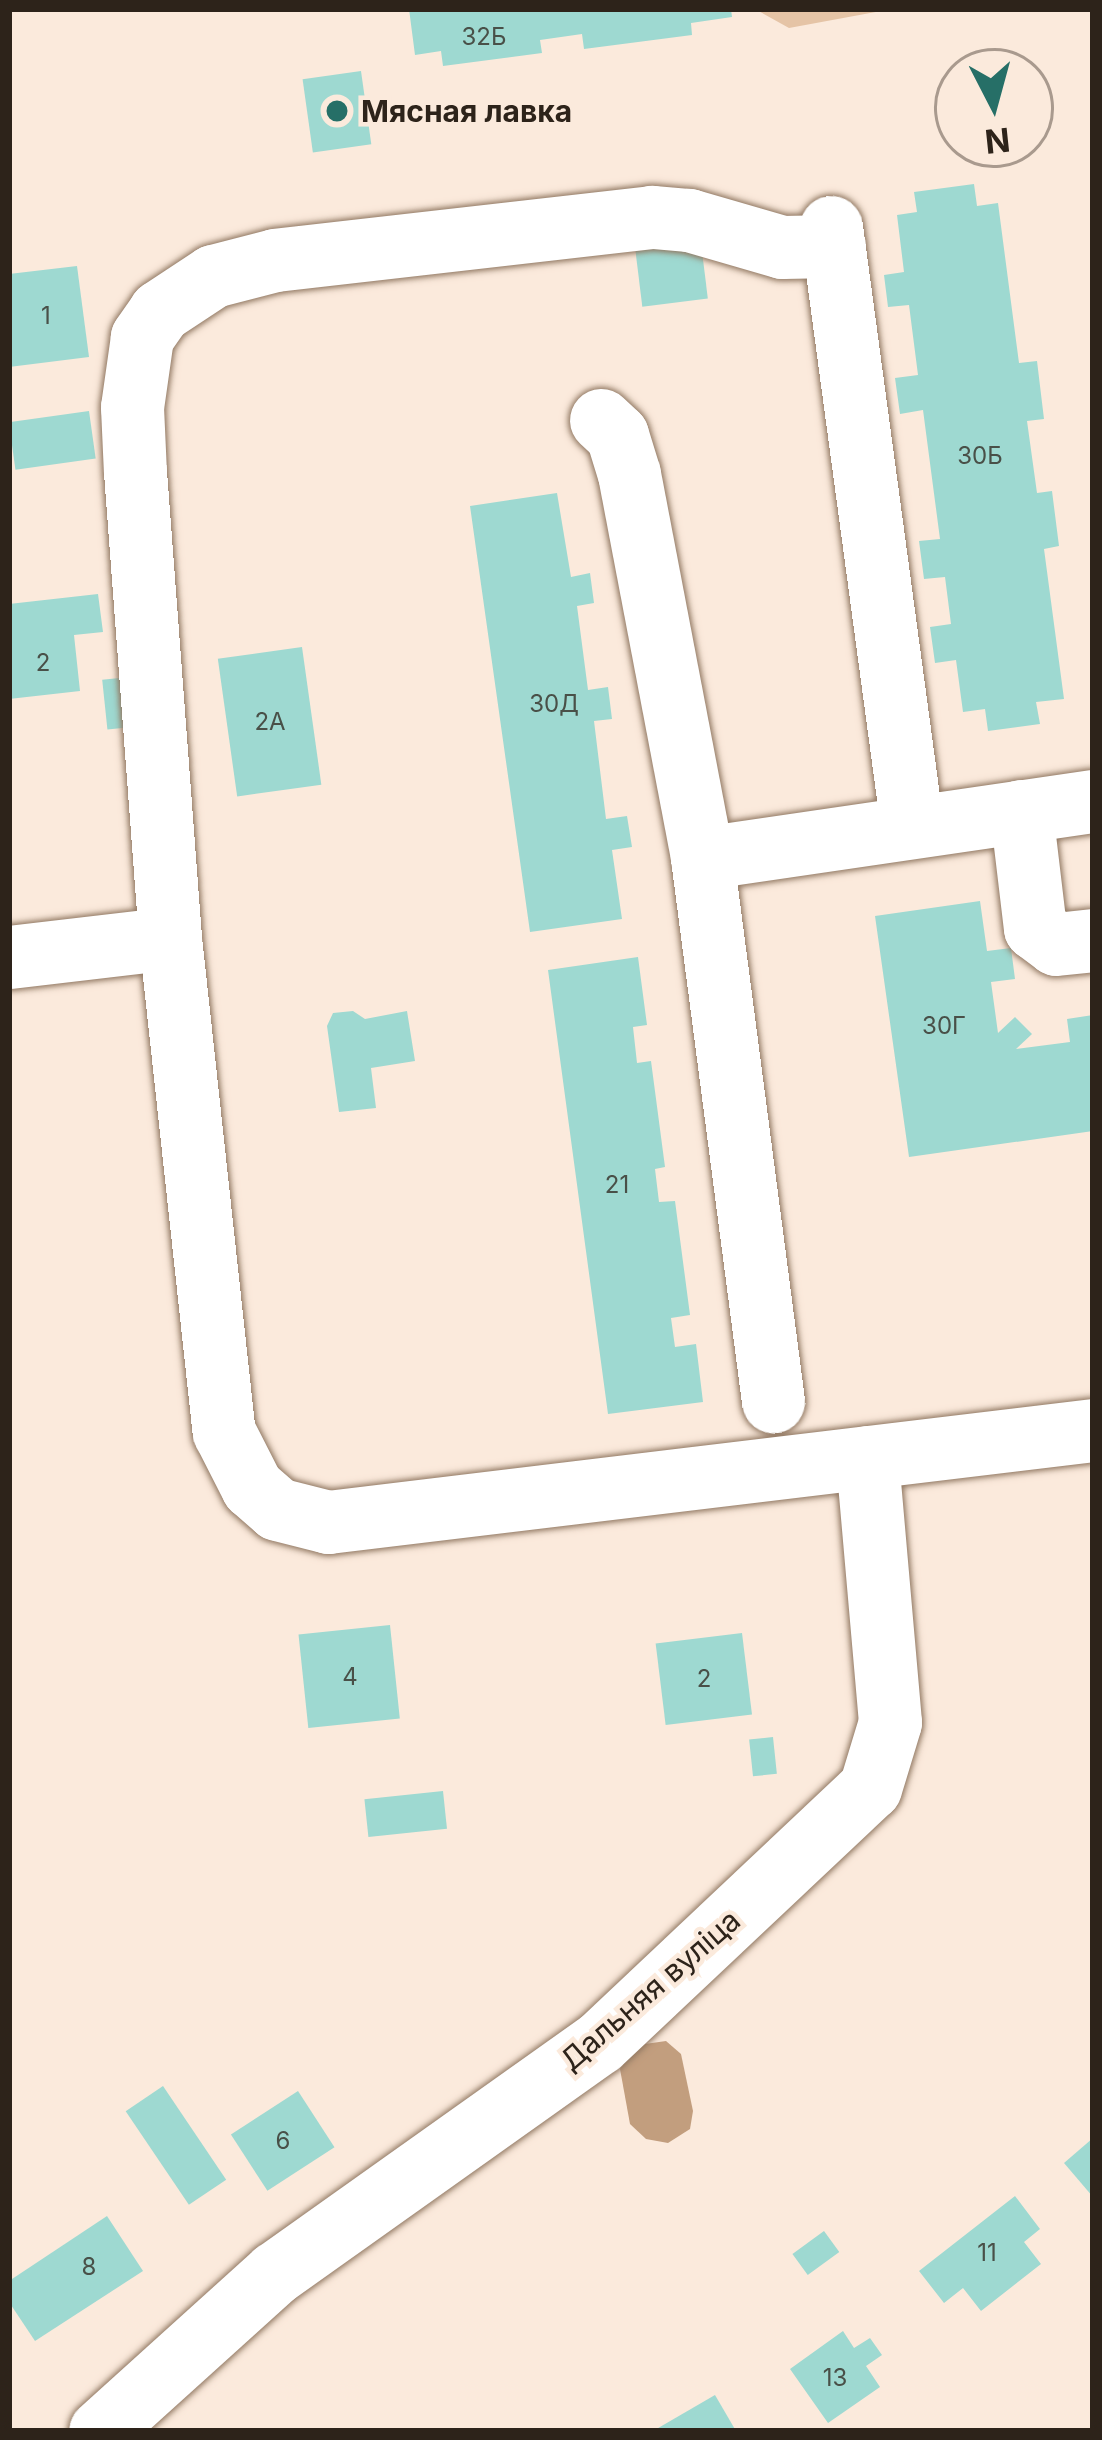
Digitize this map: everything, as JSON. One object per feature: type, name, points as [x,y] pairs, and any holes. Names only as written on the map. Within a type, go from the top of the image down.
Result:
[{"type":"street","points":[[912,827],[832,236],[782,247],[689,220],[652,217],[274,260],[213,276],[160,311],[142,337],[132,407],[170,938],[219,1407],[224,1432],[252,1487],[278,1509],[328,1522],[1093,1430]]},
{"type":"street","points":[[601,420],[617,435],[629,474],[702,858],[773,1401]]},
{"type":"street","points":[[702,858],[1093,801]]},
{"type":"street","points":[[1021,811],[1035,928],[1055,944],[1093,940]]},
{"type":"street","points":[[9,957],[170,938]]},
{"type":"street","name":"Дальняя вуліца","points":[[100,2431],[275,2273],[599,2043],[870,1788],[890,1722],[867,1457]]},
{"type":"shaded area","points":[[755,9],[892,9],[789,28]]},
{"type":"shaded area","points":[[666,2041],[681,2054],[693,2111],[690,2129],[668,2143],[646,2139],[630,2124],[620,2069],[626,2054],[645,2044]]},
{"type":"building","points":[[409,9],[731,9],[732,17],[691,23],[692,35],[584,49],[582,34],[540,40],[542,53],[443,66],[441,51],[415,55]]},
{"type":"building","name":"Мясная лавка","points":[[361,71],[371,144],[313,152],[303,79]]},
{"type":"building","points":[[974,184],[977,206],[998,203],[1019,363],[1037,361],[1044,419],[1027,421],[1037,493],[1052,491],[1059,546],[1044,549],[1064,699],[1036,702],[1040,724],[988,731],[985,709],[963,712],[956,660],[935,663],[930,627],[951,624],[945,577],[924,579],[919,541],[940,539],[923,410],[900,414],[895,378],[918,375],[909,305],[888,307],[884,275],[904,272],[897,215],[917,212],[914,192]]},
{"type":"building","points":[[701,243],[708,299],[642,307],[635,251]]},
{"type":"building","points":[[77,266],[89,357],[9,367],[9,274]]},
{"type":"building","points":[[89,411],[96,459],[15,470],[9,422]]},
{"type":"building","points":[[557,493],[571,577],[590,573],[594,603],[577,606],[588,690],[608,687],[612,719],[594,721],[606,819],[627,816],[632,847],[612,850],[622,919],[530,932],[470,506]]},
{"type":"building","points":[[98,594],[103,632],[74,635],[80,691],[9,699],[9,604]]},
{"type":"building","points":[[302,647],[321,785],[237,796],[218,659]]},
{"type":"building","points":[[139,676],[144,726],[107,730],[102,680]]},
{"type":"building","points":[[980,901],[987,951],[1011,948],[1015,979],[991,982],[998,1033],[1015,1017],[1032,1034],[1016,1049],[1070,1042],[1067,1019],[1093,1015],[1093,1131],[909,1157],[875,916]]},
{"type":"building","points":[[638,957],[647,1025],[633,1027],[637,1063],[651,1061],[665,1167],[655,1169],[659,1202],[675,1201],[690,1315],[671,1318],[675,1347],[696,1344],[703,1402],[608,1414],[548,970]]},
{"type":"building","points":[[353,1011],[365,1019],[407,1011],[415,1061],[371,1068],[376,1108],[339,1112],[327,1026],[333,1013]]},
{"type":"building","points":[[390,1625],[400,1718],[308,1728],[299,1635]]},
{"type":"building","points":[[742,1633],[752,1714],[666,1725],[656,1644]]},
{"type":"building","points":[[773,1737],[777,1774],[753,1776],[749,1740]]},
{"type":"building","points":[[443,1791],[447,1829],[368,1837],[364,1799]]},
{"type":"building","points":[[163,2086],[226,2180],[189,2205],[126,2111]]},
{"type":"building","points":[[298,2091],[334,2147],[267,2191],[231,2135]]},
{"type":"building","points":[[1093,2138],[1093,2197],[1064,2163]]},
{"type":"building","points":[[1015,2196],[1040,2229],[1024,2242],[1041,2264],[981,2311],[963,2288],[944,2303],[919,2271]]},
{"type":"building","points":[[107,2216],[143,2271],[35,2341],[9,2302],[9,2281]]},
{"type":"building","points":[[824,2231],[839,2252],[808,2275],[792,2254]]},
{"type":"building","points":[[843,2331],[854,2348],[870,2338],[882,2355],[866,2366],[880,2387],[828,2423],[790,2369]]},
{"type":"building","points":[[715,2395],[736,2431],[653,2431]]},
{"type":"place","name":"Мясная лавка","points":[[337,111]]}]
